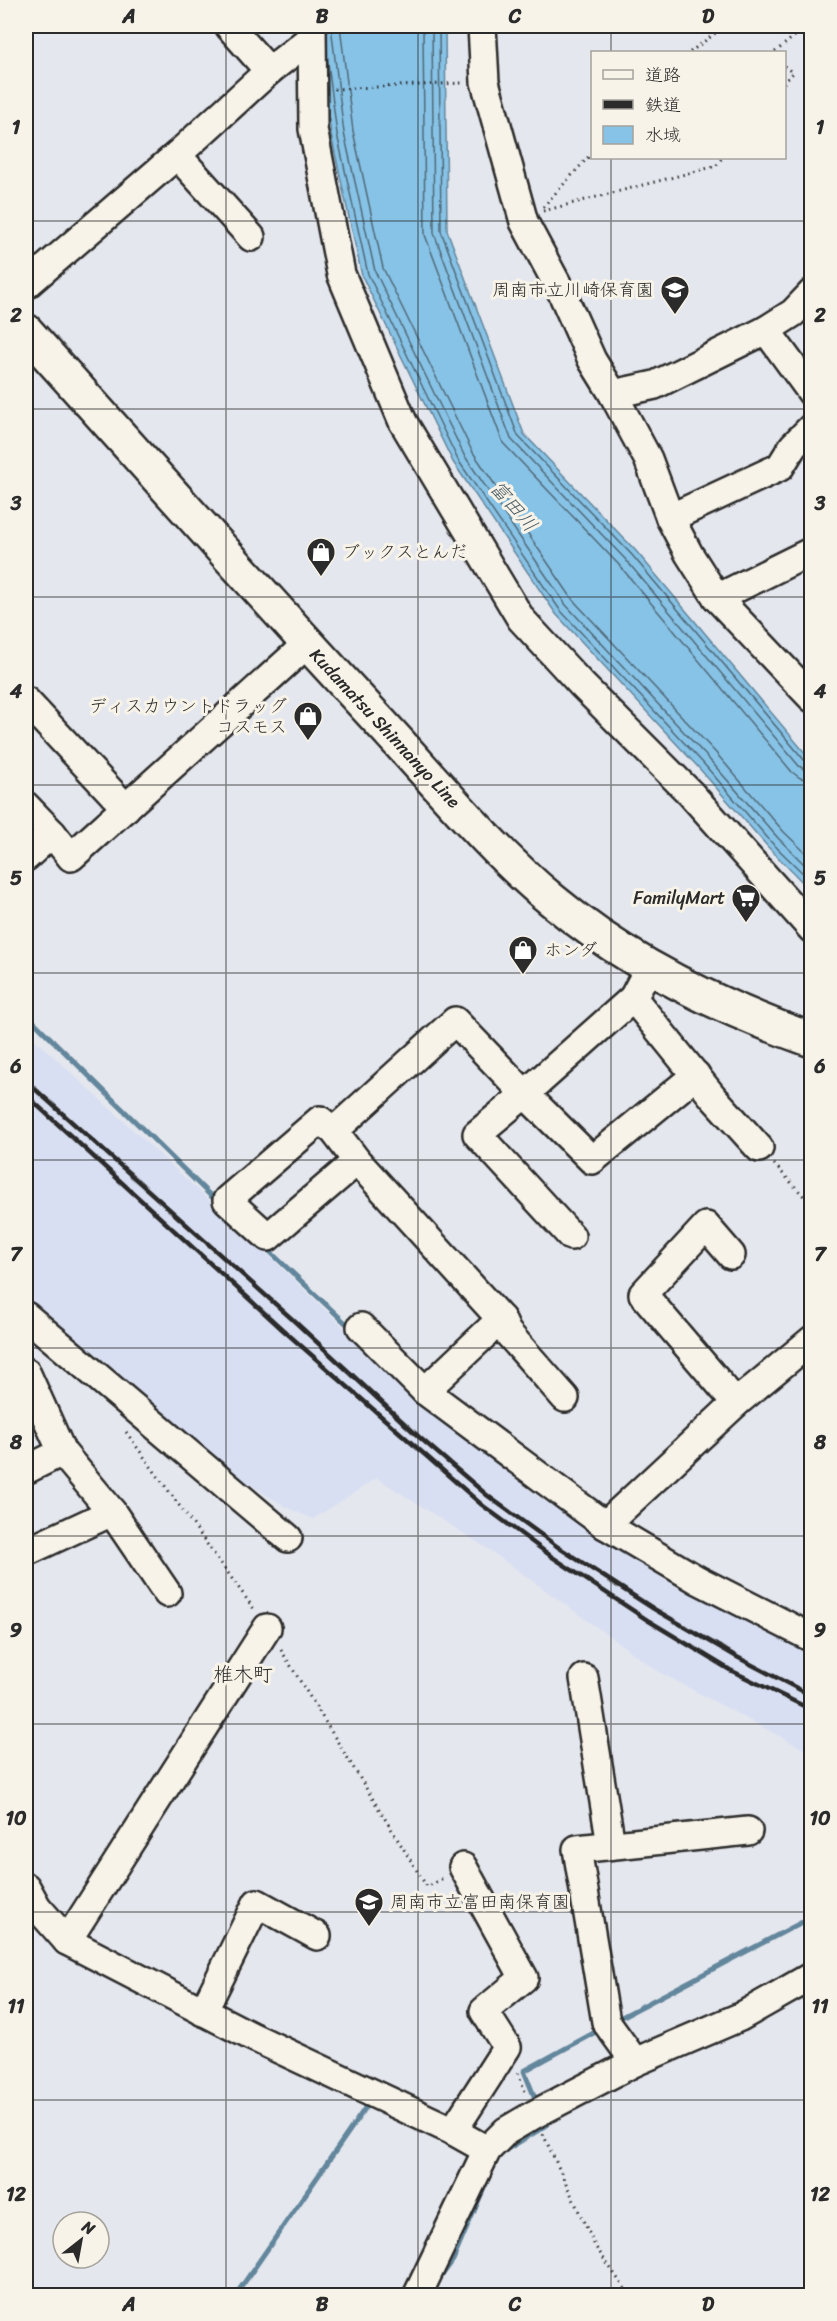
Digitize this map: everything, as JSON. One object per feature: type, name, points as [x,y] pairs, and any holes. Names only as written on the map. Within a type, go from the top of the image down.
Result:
[{"type":"main road","name":"Kudamatsu Shinnanyo Line","points":[[26,331],[308,644],[501,853],[552,901],[611,943],[724,1006],[812,1040]]},
{"type":"street","points":[[229,26],[269,71]]},
{"type":"street","points":[[482,26],[485,82],[524,222],[562,292],[592,360],[648,459],[670,518],[689,554],[717,598],[812,698]]},
{"type":"street","points":[[26,285],[177,155],[312,32]]},
{"type":"street","points":[[312,32],[313,129],[341,274],[403,422],[521,619],[582,685],[692,794],[812,929]]},
{"type":"street","points":[[177,155],[251,237]]},
{"type":"street","points":[[613,394],[654,384],[766,330],[793,313],[812,293]]},
{"type":"street","points":[[766,330],[812,393]]},
{"type":"street","points":[[670,518],[780,467],[793,446],[812,427]]},
{"type":"street","points":[[717,598],[812,551]]},
{"type":"street","points":[[26,806],[71,857],[308,644]]},
{"type":"street","points":[[26,701],[126,808]]},
{"type":"street","points":[[26,857],[52,833]]},
{"type":"street","points":[[572,1236],[477,1134],[633,998],[650,966]]},
{"type":"street","points":[[633,998],[713,1098],[759,1148]]},
{"type":"street","points":[[334,1131],[455,1021],[592,1160],[696,1075]]},
{"type":"street","points":[[357,1161],[268,1237],[227,1200],[320,1120],[334,1131],[357,1161],[501,1319],[507,1332],[566,1398]]},
{"type":"street","points":[[731,1254],[706,1226],[643,1294],[736,1403]]},
{"type":"street","points":[[26,1316],[288,1538]]},
{"type":"street","points":[[425,1391],[501,1319]]},
{"type":"street","points":[[361,1327],[425,1391],[605,1525],[698,1580],[812,1638]]},
{"type":"street","points":[[605,1525],[736,1403],[812,1340]]},
{"type":"street","points":[[26,1372],[62,1452],[112,1512],[167,1593]]},
{"type":"street","points":[[26,1470],[62,1452]]},
{"type":"street","points":[[26,1552],[112,1512]]},
{"type":"street","points":[[67,1941],[267,1628]]},
{"type":"street","points":[[584,1678],[611,1845]]},
{"type":"street","points":[[635,2062],[606,2022],[577,1849],[748,1831]]},
{"type":"street","points":[[453,2131],[507,2047],[484,2011],[524,1978],[463,1867]]},
{"type":"street","points":[[26,1887],[37,1907],[67,1941],[250,2036],[453,2131],[488,2150]]},
{"type":"street","points":[[203,2012],[257,1903],[317,1936]]},
{"type":"street","points":[[417,2295],[488,2150],[506,2131],[635,2062],[740,2017],[812,1976]]},
{"type":"path","points":[[691,51],[725,26]]},
{"type":"path","points":[[776,51],[807,26]]},
{"type":"path","points":[[786,68],[793,73],[786,81]]},
{"type":"path","points":[[332,89],[469,83]]},
{"type":"path","points":[[591,154],[538,213],[716,166],[721,159]]},
{"type":"path","points":[[759,1148],[812,1205]]},
{"type":"path","points":[[507,2047],[595,2246],[630,2295]]},
{"type":"shaded area","points":[[26,1031],[264,1251],[431,1411],[539,1497],[666,1581],[811,1654],[811,1753],[659,1672],[491,1551],[377,1478],[313,1519],[288,1508],[191,1448],[26,1306]]},
{"type":"water","name":"富田川","points":[[318,26],[445,26],[447,230],[524,434],[636,551],[811,760],[811,891],[768,847],[698,767],[556,614],[453,462],[362,276],[331,135]]},
{"type":"waterway","points":[[26,1014],[219,1204]]},
{"type":"waterway","points":[[263,1245],[353,1330]]},
{"type":"waterway","points":[[614,2021],[812,1917]]},
{"type":"waterway","points":[[537,2103],[524,2071],[601,2029]]},
{"type":"waterway","points":[[235,2296],[368,2104]]},
{"type":"waterway","points":[[504,2151],[547,2125],[544,2117]]},
{"type":"waterway","points":[[438,2281],[453,2260],[490,2174]]},
{"type":"railway","points":[[26,1081],[291,1318],[419,1437],[488,1496],[558,1547],[654,1609],[737,1657],[812,1696]]},
{"type":"railway","points":[[26,1095],[282,1329],[482,1505],[551,1556],[649,1621],[730,1670],[812,1710]]},
{"type":"place","name":"周南市立川崎保育園","points":[[675,316]]},
{"type":"place","name":"ブックスとんだ","points":[[321,578]]},
{"type":"place","name":"ディスカウントドラッグ コスモス","points":[[308,742]]},
{"type":"place","name":"FamilyMart","points":[[746,924]]},
{"type":"place","name":"ホンダ","points":[[523,976]]},
{"type":"place","name":"周南市立富田南保育園","points":[[369,1928]]},
{"type":"district","name":"椎木町","points":[[243,1674]]}]
